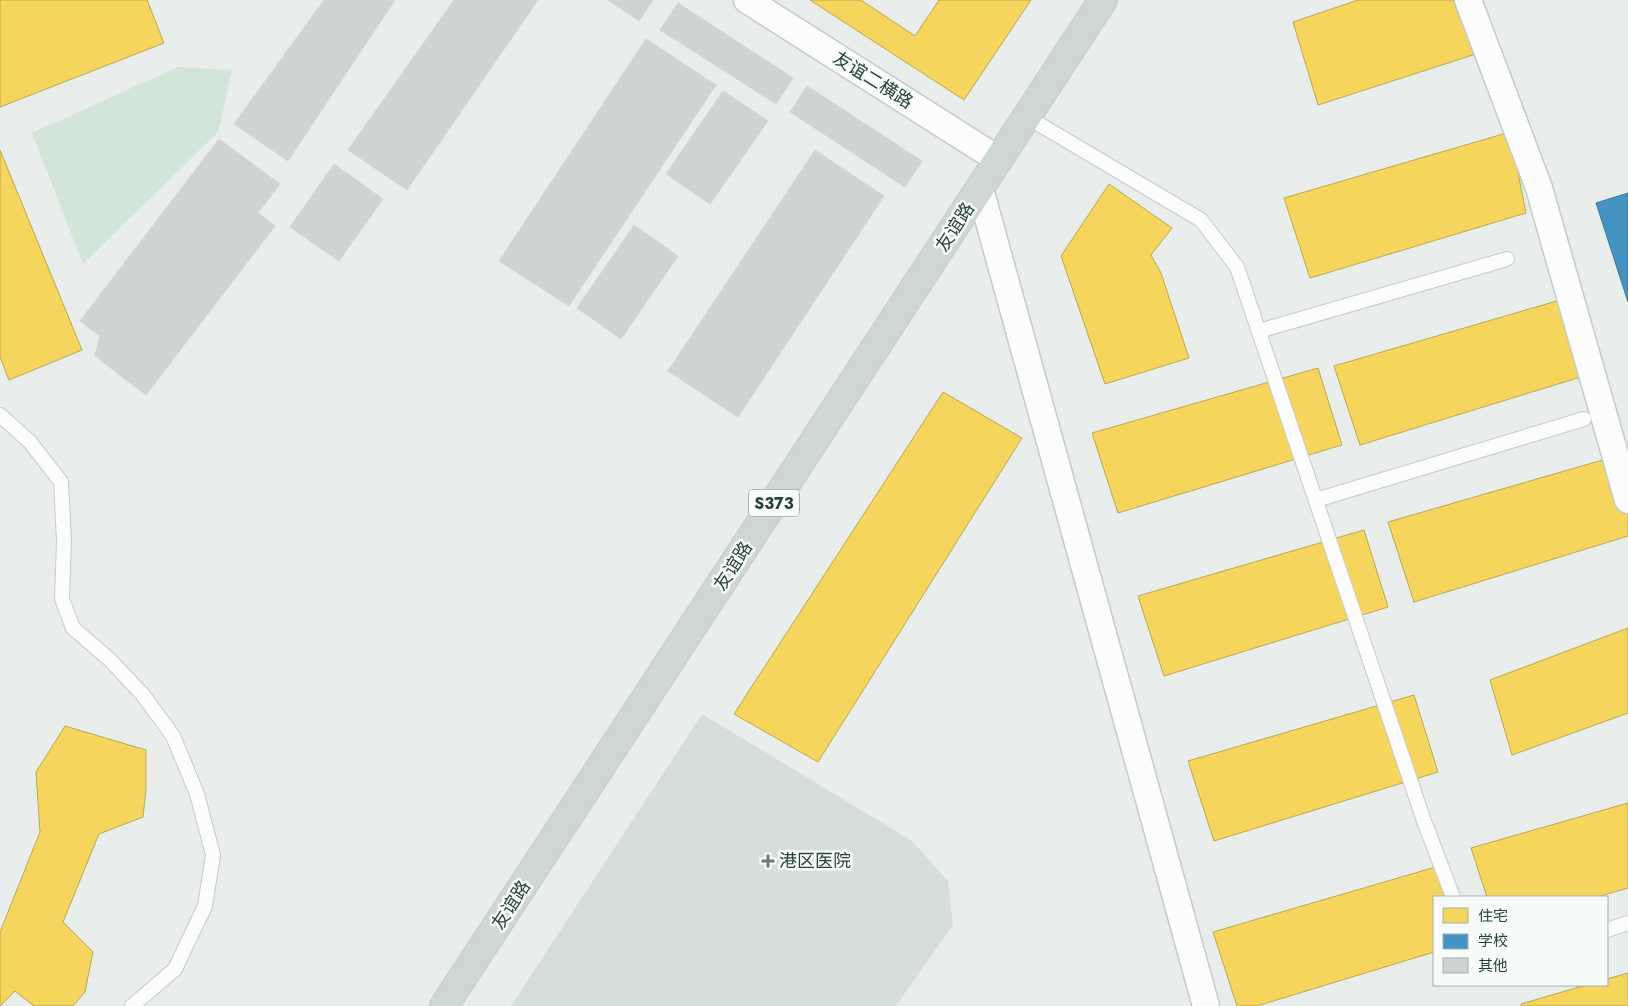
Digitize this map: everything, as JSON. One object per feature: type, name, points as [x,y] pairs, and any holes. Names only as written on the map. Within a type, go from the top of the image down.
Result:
[{"type":"main road","name":"友谊路","points":[[444,1006],[1103,0]]},
{"type":"street","name":"友谊二横路","points":[[747,0],[999,160]]},
{"type":"street","points":[[1468,0],[1539,188],[1628,500]]},
{"type":"street","points":[[980,189],[1206,1006]]},
{"type":"lane","points":[[1027,117],[1201,220],[1237,267],[1424,821],[1453,896]]},
{"type":"lane","points":[[1259,331],[1507,258]]},
{"type":"lane","points":[[0,415],[30,442],[61,482],[64,540],[62,599],[73,628],[110,660],[144,695],[173,736],[197,794],[213,855],[205,906],[175,969],[132,1006]]},
{"type":"lane","points":[[1316,500],[1584,419]]},
{"type":"lane","points":[[1608,930],[1628,923]]},
{"type":"shaded area","name":"港区医院","points":[[702,714],[912,841],[948,881],[953,925],[896,1006],[511,1006]]},
{"type":"green space","points":[[178,67],[232,70],[218,132],[83,264],[32,133]]},
{"type":"building: 住宅","points":[[0,0],[147,0],[164,43],[0,107]]},
{"type":"building: 住宅","points":[[810,0],[861,0],[915,36],[939,0],[1031,0],[964,100]]},
{"type":"building: 住宅","points":[[1358,0],[1457,0],[1476,54],[1318,105],[1293,22]]},
{"type":"building: 住宅","points":[[1510,132],[1526,213],[1310,278],[1284,198]]},
{"type":"building: 住宅","points":[[0,150],[82,350],[9,380],[0,357]]},
{"type":"building: 住宅","points":[[1109,184],[1172,228],[1151,255],[1161,273],[1189,358],[1105,384],[1061,256]]},
{"type":"building: 住宅","points":[[1560,300],[1584,376],[1360,445],[1334,366]]},
{"type":"building: 住宅","points":[[1318,368],[1342,445],[1118,513],[1092,433]]},
{"type":"building: 住宅","points":[[943,392],[1022,438],[818,762],[734,714]]},
{"type":"building: 住宅","points":[[1613,457],[1628,504],[1628,536],[1414,602],[1388,522]]},
{"type":"building: 住宅","points":[[1364,530],[1388,607],[1164,676],[1138,596]]},
{"type":"building: 住宅","points":[[1628,628],[1628,713],[1512,755],[1490,680]]},
{"type":"building: 住宅","points":[[1414,695],[1438,772],[1214,841],[1188,761]]},
{"type":"building: 住宅","points":[[65,726],[146,750],[146,789],[143,817],[99,834],[63,922],[93,952],[85,992],[73,1006],[34,1006],[15,991],[0,1006],[0,932],[40,832],[36,772]]},
{"type":"building: 住宅","points":[[1628,803],[1628,888],[1600,896],[1487,896],[1471,848]]},
{"type":"building: 住宅","points":[[1439,866],[1449,896],[1433,896],[1433,952],[1257,1006],[1237,1006],[1213,932]]},
{"type":"building: 住宅","points":[[1628,973],[1628,1006],[1522,1006],[1521,1004],[1583,986],[1608,986],[1608,979]]},
{"type":"building: 学校","points":[[1628,193],[1628,302],[1596,203]]},
{"type":"building: 其他","points":[[324,0],[395,0],[288,161],[234,124]]},
{"type":"building: 其他","points":[[454,0],[538,0],[407,190],[348,150]]},
{"type":"building: 其他","points":[[608,0],[653,0],[639,21]]},
{"type":"building: 其他","points":[[678,3],[793,78],[776,104],[660,30]]},
{"type":"building: 其他","points":[[646,39],[716,85],[569,306],[499,261]]},
{"type":"building: 其他","points":[[807,86],[922,161],[905,187],[790,112]]},
{"type":"building: 其他","points":[[723,91],[768,121],[710,204],[666,174]]},
{"type":"building: 其他","points":[[219,139],[280,184],[258,213],[275,226],[146,395],[95,356],[100,336],[80,321]]},
{"type":"building: 其他","points":[[815,150],[884,196],[738,417],[668,371]]},
{"type":"building: 其他","points":[[334,164],[383,199],[339,261],[290,227]]},
{"type":"building: 其他","points":[[634,225],[678,256],[621,339],[577,308]]},
{"type":"place","name":"港区医院","points":[[768,861]]}]
